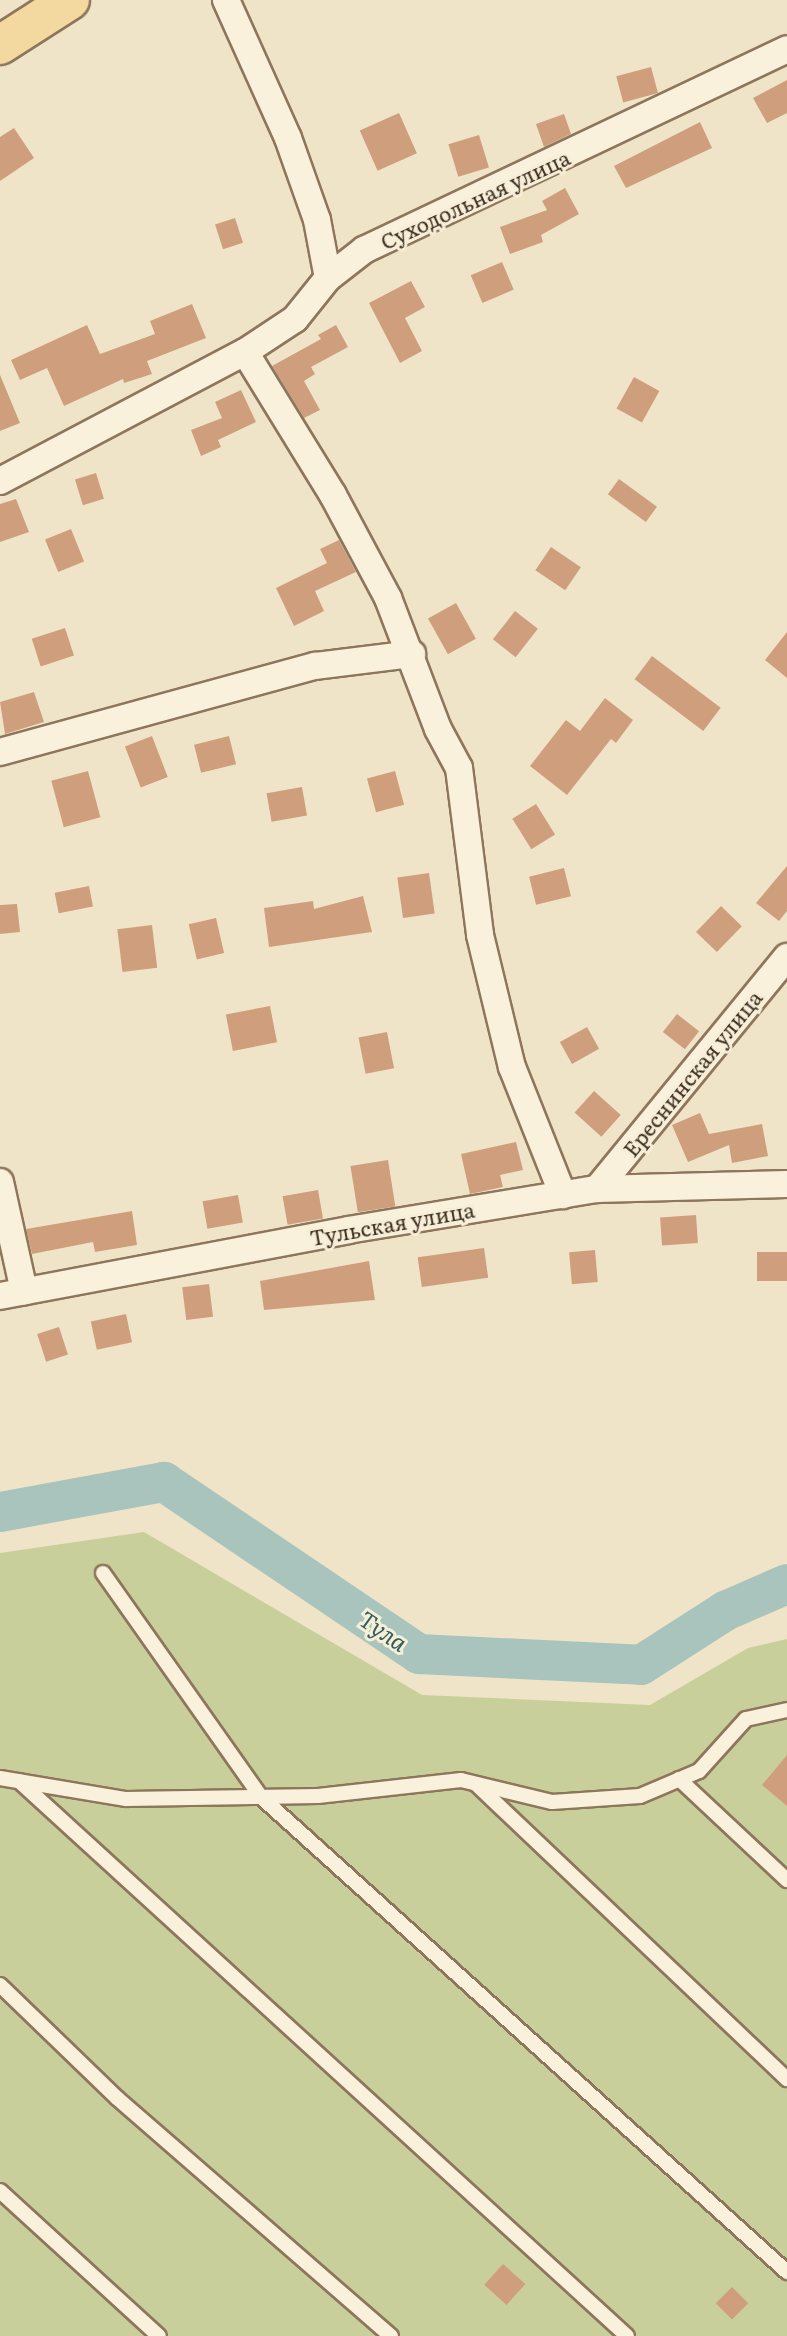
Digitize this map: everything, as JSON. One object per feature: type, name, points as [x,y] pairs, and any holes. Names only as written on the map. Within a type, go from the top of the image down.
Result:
[{"type":"main road","points":[[0,45],[70,0]]},
{"type":"street","points":[[226,0],[288,138],[317,220],[328,278]]},
{"type":"street","name":"Суходольная улица","points":[[0,481],[245,352],[295,319],[328,278],[364,250],[415,223],[568,157],[787,49]]},
{"type":"street","points":[[245,352],[333,495],[388,598],[412,654],[438,729],[459,768],[483,948],[512,1067],[563,1195]]},
{"type":"street","points":[[0,752],[315,666],[412,654]]},
{"type":"street","name":"Ереснинская улица","points":[[597,1189],[787,957]]},
{"type":"street","points":[[0,1182],[12,1293]]},
{"type":"street","name":"Тульская улица","points":[[12,1293],[597,1189],[787,1184]]},
{"type":"lane","points":[[103,1573],[261,1797],[787,2272]]},
{"type":"lane","points":[[0,1778],[126,1799],[318,1796],[461,1780],[552,1802],[640,1796],[699,1771],[746,1719],[787,1710]]},
{"type":"lane","points":[[679,1779],[787,1880]]},
{"type":"lane","points":[[19,1781],[627,2336]]},
{"type":"lane","points":[[474,1783],[787,2080]]},
{"type":"lane","points":[[0,1985],[117,2098],[391,2336]]},
{"type":"lane","points":[[0,2192],[159,2336]]},
{"type":"green space","points":[[144,1532],[422,1695],[650,1705],[748,1648],[787,1639],[787,2336],[0,2336],[0,1553]]},
{"type":"building","points":[[651,67],[658,93],[623,102],[616,76]]},
{"type":"building","points":[[787,80],[787,113],[767,123],[753,98]]},
{"type":"building","points":[[399,113],[417,153],[378,171],[360,130]]},
{"type":"building","points":[[564,114],[571,134],[544,147],[536,124]]},
{"type":"building","points":[[700,122],[712,148],[626,188],[614,166]]},
{"type":"building","points":[[14,128],[34,158],[0,181],[0,137]]},
{"type":"building","points":[[479,135],[489,168],[458,177],[448,144]]},
{"type":"building","points":[[565,188],[579,214],[541,235],[543,242],[510,254],[500,227],[547,210],[542,201]]},
{"type":"building","points":[[235,218],[243,243],[223,249],[215,224]]},
{"type":"building","points":[[502,262],[514,290],[482,303],[471,275]]},
{"type":"building","points":[[411,281],[425,307],[405,318],[422,351],[400,363],[369,303]]},
{"type":"building","points":[[192,304],[206,338],[147,361],[152,374],[124,383],[123,379],[64,406],[47,368],[20,380],[11,360],[87,325],[100,354],[155,334],[150,321]]},
{"type":"building","points":[[336,325],[348,347],[311,367],[315,374],[304,381],[320,410],[304,418],[272,366],[321,339],[318,335]]},
{"type":"building","points":[[0,375],[20,423],[0,431]]},
{"type":"building","points":[[634,377],[659,391],[642,423],[617,408]]},
{"type":"building","points":[[241,390],[256,422],[218,440],[221,447],[201,456],[191,430],[222,418],[215,402]]},
{"type":"building","points":[[96,473],[104,499],[83,505],[75,479]]},
{"type":"building","points":[[619,479],[657,507],[646,522],[608,494]]},
{"type":"building","points":[[16,499],[29,532],[0,542],[0,504]]},
{"type":"building","points":[[71,529],[84,561],[58,572],[45,539]]},
{"type":"building","points":[[339,540],[356,572],[315,591],[324,611],[294,626],[276,588],[327,563],[320,549]]},
{"type":"building","points":[[551,547],[581,567],[565,590],[535,570]]},
{"type":"building","points":[[456,603],[476,639],[448,654],[428,619]]},
{"type":"building","points":[[515,611],[538,629],[516,657],[493,639]]},
{"type":"building","points":[[65,628],[74,656],[41,666],[32,639]]},
{"type":"building","points":[[787,632],[787,678],[765,660]]},
{"type":"building","points":[[652,656],[721,708],[703,731],[635,679]]},
{"type":"building","points":[[34,692],[44,722],[5,734],[0,702]]},
{"type":"building","points":[[605,698],[633,720],[616,743],[611,739],[567,795],[530,766],[566,720],[580,731]]},
{"type":"building","points":[[152,736],[168,777],[141,787],[125,746]]},
{"type":"building","points":[[229,736],[236,764],[201,773],[194,745]]},
{"type":"building","points":[[88,771],[100,817],[64,827],[51,781]]},
{"type":"building","points":[[395,771],[404,805],[376,812],[367,779]]},
{"type":"building","points":[[302,787],[307,816],[272,822],[267,793]]},
{"type":"building","points":[[536,804],[555,835],[531,849],[512,819]]},
{"type":"building","points":[[787,866],[787,911],[779,921],[756,903]]},
{"type":"building","points":[[564,868],[571,896],[536,905],[529,877]]},
{"type":"building","points":[[429,873],[435,914],[403,918],[397,877]]},
{"type":"building","points":[[89,886],[93,907],[59,913],[55,893]]},
{"type":"building","points":[[363,896],[372,932],[269,947],[264,908],[313,901],[314,909]]},
{"type":"building","points":[[17,904],[20,932],[0,934],[0,905]]},
{"type":"building","points":[[721,906],[742,926],[717,952],[696,932]]},
{"type":"building","points":[[216,918],[224,953],[197,959],[189,924]]},
{"type":"building","points":[[152,925],[157,968],[123,972],[117,929]]},
{"type":"building","points":[[270,1006],[277,1042],[233,1051],[226,1015]]},
{"type":"building","points":[[677,1014],[699,1031],[685,1049],[663,1032]]},
{"type":"building","points":[[587,1027],[599,1049],[572,1064],[560,1042]]},
{"type":"building","points":[[387,1032],[394,1068],[366,1074],[359,1038]]},
{"type":"building","points":[[594,1091],[621,1115],[601,1137],[575,1113]]},
{"type":"building","points":[[700,1113],[709,1134],[762,1124],[768,1156],[732,1163],[729,1145],[688,1162],[672,1125]]},
{"type":"building","points":[[516,1142],[523,1170],[500,1175],[503,1187],[470,1194],[461,1154]]},
{"type":"building","points":[[388,1160],[395,1206],[358,1212],[350,1166]]},
{"type":"building","points":[[318,1190],[323,1219],[288,1225],[283,1196]]},
{"type":"building","points":[[238,1195],[243,1223],[207,1229],[203,1201]]},
{"type":"building","points":[[132,1211],[137,1245],[95,1252],[93,1242],[32,1254],[26,1229]]},
{"type":"building","points":[[696,1215],[698,1243],[662,1245],[660,1218]]},
{"type":"building","points":[[484,1248],[488,1278],[422,1287],[418,1257]]},
{"type":"building","points":[[595,1250],[598,1282],[572,1284],[569,1252]]},
{"type":"building","points":[[757,1252],[787,1252],[787,1281],[757,1281]]},
{"type":"building","points":[[369,1261],[375,1300],[264,1310],[260,1281]]},
{"type":"building","points":[[209,1284],[213,1317],[186,1320],[182,1287]]},
{"type":"building","points":[[126,1314],[132,1342],[97,1350],[91,1321]]},
{"type":"building","points":[[59,1327],[68,1355],[46,1362],[37,1334]]},
{"type":"building","points":[[787,1755],[787,1806],[762,1785]]},
{"type":"building","points":[[503,2264],[525,2284],[507,2305],[484,2285]]},
{"type":"building","points":[[732,2287],[748,2303],[732,2320],[716,2303]]},
{"type":"waterway","name":"Тула","points":[[0,1512],[164,1482],[419,1654],[641,1665],[725,1611],[787,1584]]}]
